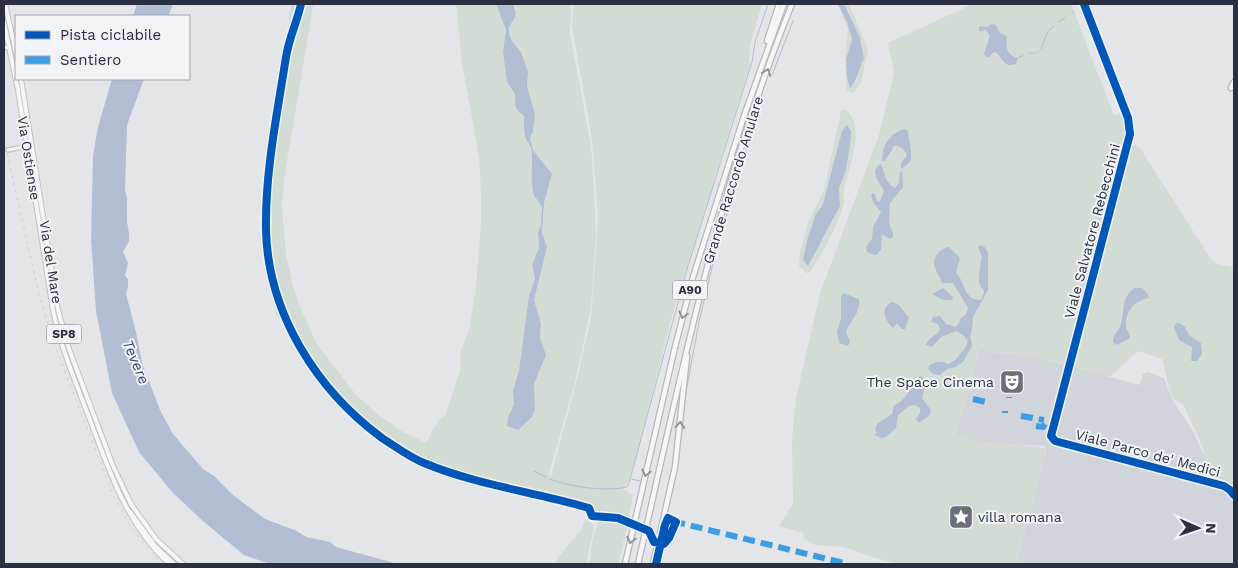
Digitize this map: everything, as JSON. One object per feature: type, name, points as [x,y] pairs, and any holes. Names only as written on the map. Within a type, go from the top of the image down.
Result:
[{"type":"highway","name":"Grande Raccordo Anulare","points":[[625,564],[683,313],[779,4]]},
{"type":"highway","name":"Grande Raccordo Anulare","points":[[760,68],[784,4]]},
{"type":"highway","name":"Grande Raccordo Anulare","points":[[638,564],[707,263],[762,87],[784,23],[793,4]]},
{"type":"highway","points":[[1231,88],[1234,82]]},
{"type":"highway","points":[[653,564],[677,457],[689,337]]},
{"type":"main road","points":[[5,4],[15,49]]},
{"type":"main road","name":"Via Ostiense","points":[[4,23],[27,146],[56,324],[74,379],[118,492]]},
{"type":"main road","name":"Via del Mare","points":[[21,80],[58,310],[69,349],[115,470],[130,504],[158,541],[183,563]]},
{"type":"main road","points":[[118,492],[159,550],[174,564]]},
{"type":"main road","points":[[118,492],[130,516],[144,537],[169,564]]},
{"type":"street","name":"Viale Salvatore Rebecchini","points":[[1052,439],[1051,433],[1130,134],[1128,118],[1084,4]]},
{"type":"street","points":[[4,48],[9,47]]},
{"type":"street","points":[[12,144],[13,149]]},
{"type":"street","points":[[8,150],[27,146]]},
{"type":"street","name":"Viale Parco de' Medici","points":[[1052,439],[1224,486],[1234,495]]},
{"type":"shaded area","points":[[291,4],[300,4],[287,40]]},
{"type":"shaded area","points":[[303,4],[312,4],[313,7],[284,178],[282,207],[286,255],[293,286],[317,344],[357,396],[380,416],[403,432],[426,443],[436,424],[445,416],[461,367],[460,352],[469,330],[476,287],[481,223],[479,157],[462,63],[456,4],[496,4],[506,30],[503,52],[507,82],[515,94],[515,105],[518,111],[524,116],[525,136],[533,153],[531,162],[532,191],[542,207],[541,224],[538,233],[539,249],[532,265],[535,279],[529,296],[519,370],[513,391],[514,404],[508,417],[508,426],[535,408],[534,384],[546,355],[540,337],[541,324],[534,300],[547,247],[542,233],[543,215],[544,203],[552,174],[533,150],[530,138],[533,132],[535,114],[527,86],[528,72],[521,52],[509,34],[509,27],[516,13],[513,4],[571,4],[570,33],[593,166],[591,167],[593,170],[596,235],[591,308],[574,387],[548,475],[551,476],[575,387],[591,318],[598,217],[592,140],[572,26],[574,4],[762,4],[749,48],[750,65],[672,316],[632,475],[623,489],[633,495],[628,521],[609,516],[595,515],[589,507],[556,499],[554,501],[472,484],[405,458],[353,419],[318,382],[276,313],[266,232],[266,188],[287,44],[289,44]]},
{"type":"shaded area","points":[[837,4],[847,22],[852,40],[846,59],[856,83],[859,67],[864,58],[860,38],[844,4],[849,4],[868,50],[861,82],[854,93],[847,91],[845,58],[848,29]]},
{"type":"shaded area","points":[[973,4],[1071,4],[1114,115],[1123,113],[1127,139],[1067,365],[1007,352],[1000,354],[980,348],[956,435],[982,442],[1035,446],[1047,449],[1016,564],[899,564],[844,547],[815,545],[804,539],[803,533],[779,526],[793,504],[792,439],[796,398],[820,293],[879,135],[894,73],[888,43]]},
{"type":"shaded area","points":[[845,109],[852,117],[856,136],[855,148],[846,181],[842,210],[829,240],[808,274],[799,266],[800,252],[808,223],[824,190],[841,111]],"holes":[[[842,131],[846,170],[839,188],[840,206],[822,240],[815,216],[823,204]]]},
{"type":"shaded area","points":[[1132,143],[1140,148],[1209,256],[1216,264],[1234,267],[1234,492],[1228,486],[1211,481],[1203,448],[1183,404],[1174,400],[1171,395],[1162,359],[1138,351],[1110,377],[1071,366]]},
{"type":"shaded area","points":[[980,348],[1000,354],[1007,352],[1067,365],[1139,385],[1143,374],[1148,372],[1164,378],[1172,399],[1194,433],[1201,449],[1224,486],[1234,495],[1234,564],[1016,564],[1047,449],[1044,446],[984,443],[956,435]]},
{"type":"shaded area","points":[[604,518],[628,523],[618,564],[589,564],[594,532]]},
{"type":"shaded area","points":[[585,519],[592,523],[594,528],[586,564],[556,564],[558,557],[582,529]]},
{"type":"water","points":[[137,4],[173,4],[168,15],[133,15]]},
{"type":"water","points":[[496,4],[513,4],[516,13],[509,27],[509,34],[521,52],[528,72],[527,86],[535,114],[533,132],[530,138],[533,150],[552,174],[544,203],[543,215],[542,233],[547,247],[534,300],[541,324],[540,337],[546,355],[534,384],[535,408],[532,417],[518,430],[507,426],[508,417],[514,404],[513,391],[519,370],[529,296],[535,279],[532,265],[539,248],[538,233],[541,224],[542,207],[535,198],[532,189],[532,152],[525,136],[524,116],[515,105],[515,94],[507,82],[503,52],[506,30]]},
{"type":"water","points":[[838,4],[844,4],[860,38],[864,59],[850,88],[846,59],[852,40],[847,22]]},
{"type":"water","points":[[992,24],[996,25],[1000,33],[1007,36],[1006,43],[1009,53],[1018,58],[1016,64],[1006,64],[996,52],[992,53],[990,57],[984,54],[990,36],[986,30],[979,31],[979,28],[980,26],[987,27]]},
{"type":"water","name":"Tevere","points":[[112,80],[144,80],[127,125],[125,189],[129,241],[123,252],[128,263],[125,276],[128,279],[126,294],[142,363],[160,410],[173,434],[203,469],[265,519],[297,531],[306,537],[330,542],[336,547],[398,564],[270,564],[244,555],[173,493],[139,452],[112,393],[96,311],[91,239],[93,156],[98,127]]},
{"type":"water","points":[[847,125],[851,131],[850,144],[846,170],[839,188],[840,206],[808,266],[803,260],[808,237],[815,216],[823,204],[842,131]]},
{"type":"water","points":[[903,129],[908,132],[911,160],[901,169],[901,163],[907,155],[900,147],[894,146],[885,161],[882,161],[883,150],[887,141]]},
{"type":"water","points":[[881,164],[887,181],[895,188],[899,183],[900,171],[902,173],[903,187],[890,203],[889,223],[893,237],[890,239],[882,234],[881,249],[878,254],[874,255],[867,252],[866,247],[872,239],[873,227],[881,212],[871,196],[872,193],[875,194],[877,201],[880,202],[884,191],[875,173],[877,167]]},
{"type":"water","points":[[980,245],[985,247],[988,253],[988,290],[973,317],[970,337],[971,348],[963,362],[956,367],[947,369],[940,375],[933,374],[928,369],[929,366],[938,362],[948,364],[952,362],[967,346],[967,340],[956,331],[941,337],[932,347],[926,345],[940,330],[938,324],[931,322],[933,317],[940,316],[946,324],[955,327],[966,314],[968,308],[953,283],[942,283],[935,268],[935,257],[940,251],[949,247],[960,258],[956,273],[967,293],[973,299],[981,300],[984,292],[979,281],[982,257],[978,247]]},
{"type":"water","points":[[943,288],[953,297],[952,300],[943,300],[932,294]]},
{"type":"water","points":[[1134,288],[1142,288],[1149,298],[1139,301],[1129,311],[1126,327],[1130,338],[1117,345],[1113,342],[1121,324],[1125,300]]},
{"type":"water","points":[[843,293],[859,299],[859,308],[846,332],[850,342],[848,346],[839,343],[837,332],[841,319],[841,296]]},
{"type":"water","points":[[892,302],[899,305],[909,318],[905,329],[902,329],[897,323],[893,328],[886,318],[884,311]]},
{"type":"water","points":[[1176,323],[1185,327],[1189,335],[1201,343],[1202,354],[1197,361],[1191,361],[1192,347],[1179,340],[1174,327]]},
{"type":"water","points":[[920,376],[923,377],[925,387],[922,398],[931,410],[930,415],[919,423],[916,419],[920,413],[920,408],[915,405],[909,406],[898,415],[896,428],[886,437],[882,438],[874,435],[877,433],[875,430],[877,424],[892,414],[894,405],[898,404],[905,397]]},
{"type":"waterway","points":[[550,479],[599,489],[627,487],[629,483],[688,266],[752,62],[755,42],[768,4]]},
{"type":"waterway","points":[[1058,22],[1065,18]]},
{"type":"waterway","points":[[772,75],[793,21]]},
{"type":"waterway","points":[[1041,49],[1048,31],[1054,26]]},
{"type":"waterway","points":[[1028,53],[1039,51]]},
{"type":"waterway","points":[[1018,58],[1023,55]]},
{"type":"waterway","points":[[741,165],[750,140]]},
{"type":"waterway","points":[[681,437],[686,392],[699,322],[714,259],[739,173]]},
{"type":"waterway","points":[[534,471],[546,477]]},
{"type":"waterway","points":[[631,479],[640,481]]},
{"type":"railway","points":[[4,139],[39,295],[55,346],[114,497],[132,529],[162,564]]},
{"type":"marked path","points":[[973,399],[990,403]]},
{"type":"marked path","points":[[1021,416],[1044,420]]},
{"type":"marked path","points":[[1036,426],[1043,427],[1045,424]]},
{"type":"marked path","points":[[674,520],[848,564]]},
{"type":"cycle path","points":[[301,4],[287,50],[275,122],[266,208],[269,261],[276,291],[286,320],[300,348],[317,373],[358,419],[382,438],[418,461],[485,483],[589,508],[592,516],[618,518],[649,531],[654,542],[664,544],[669,538],[676,522],[668,518],[665,525],[656,564]]},
{"type":"cycle path","points":[[1084,4],[1128,118],[1130,134],[1051,436],[1055,441],[1224,486],[1234,495]]},
{"type":"place","name":"The Space Cinema","points":[[1012,382]]},
{"type":"place","name":"villa romana","points":[[961,517]]}]
